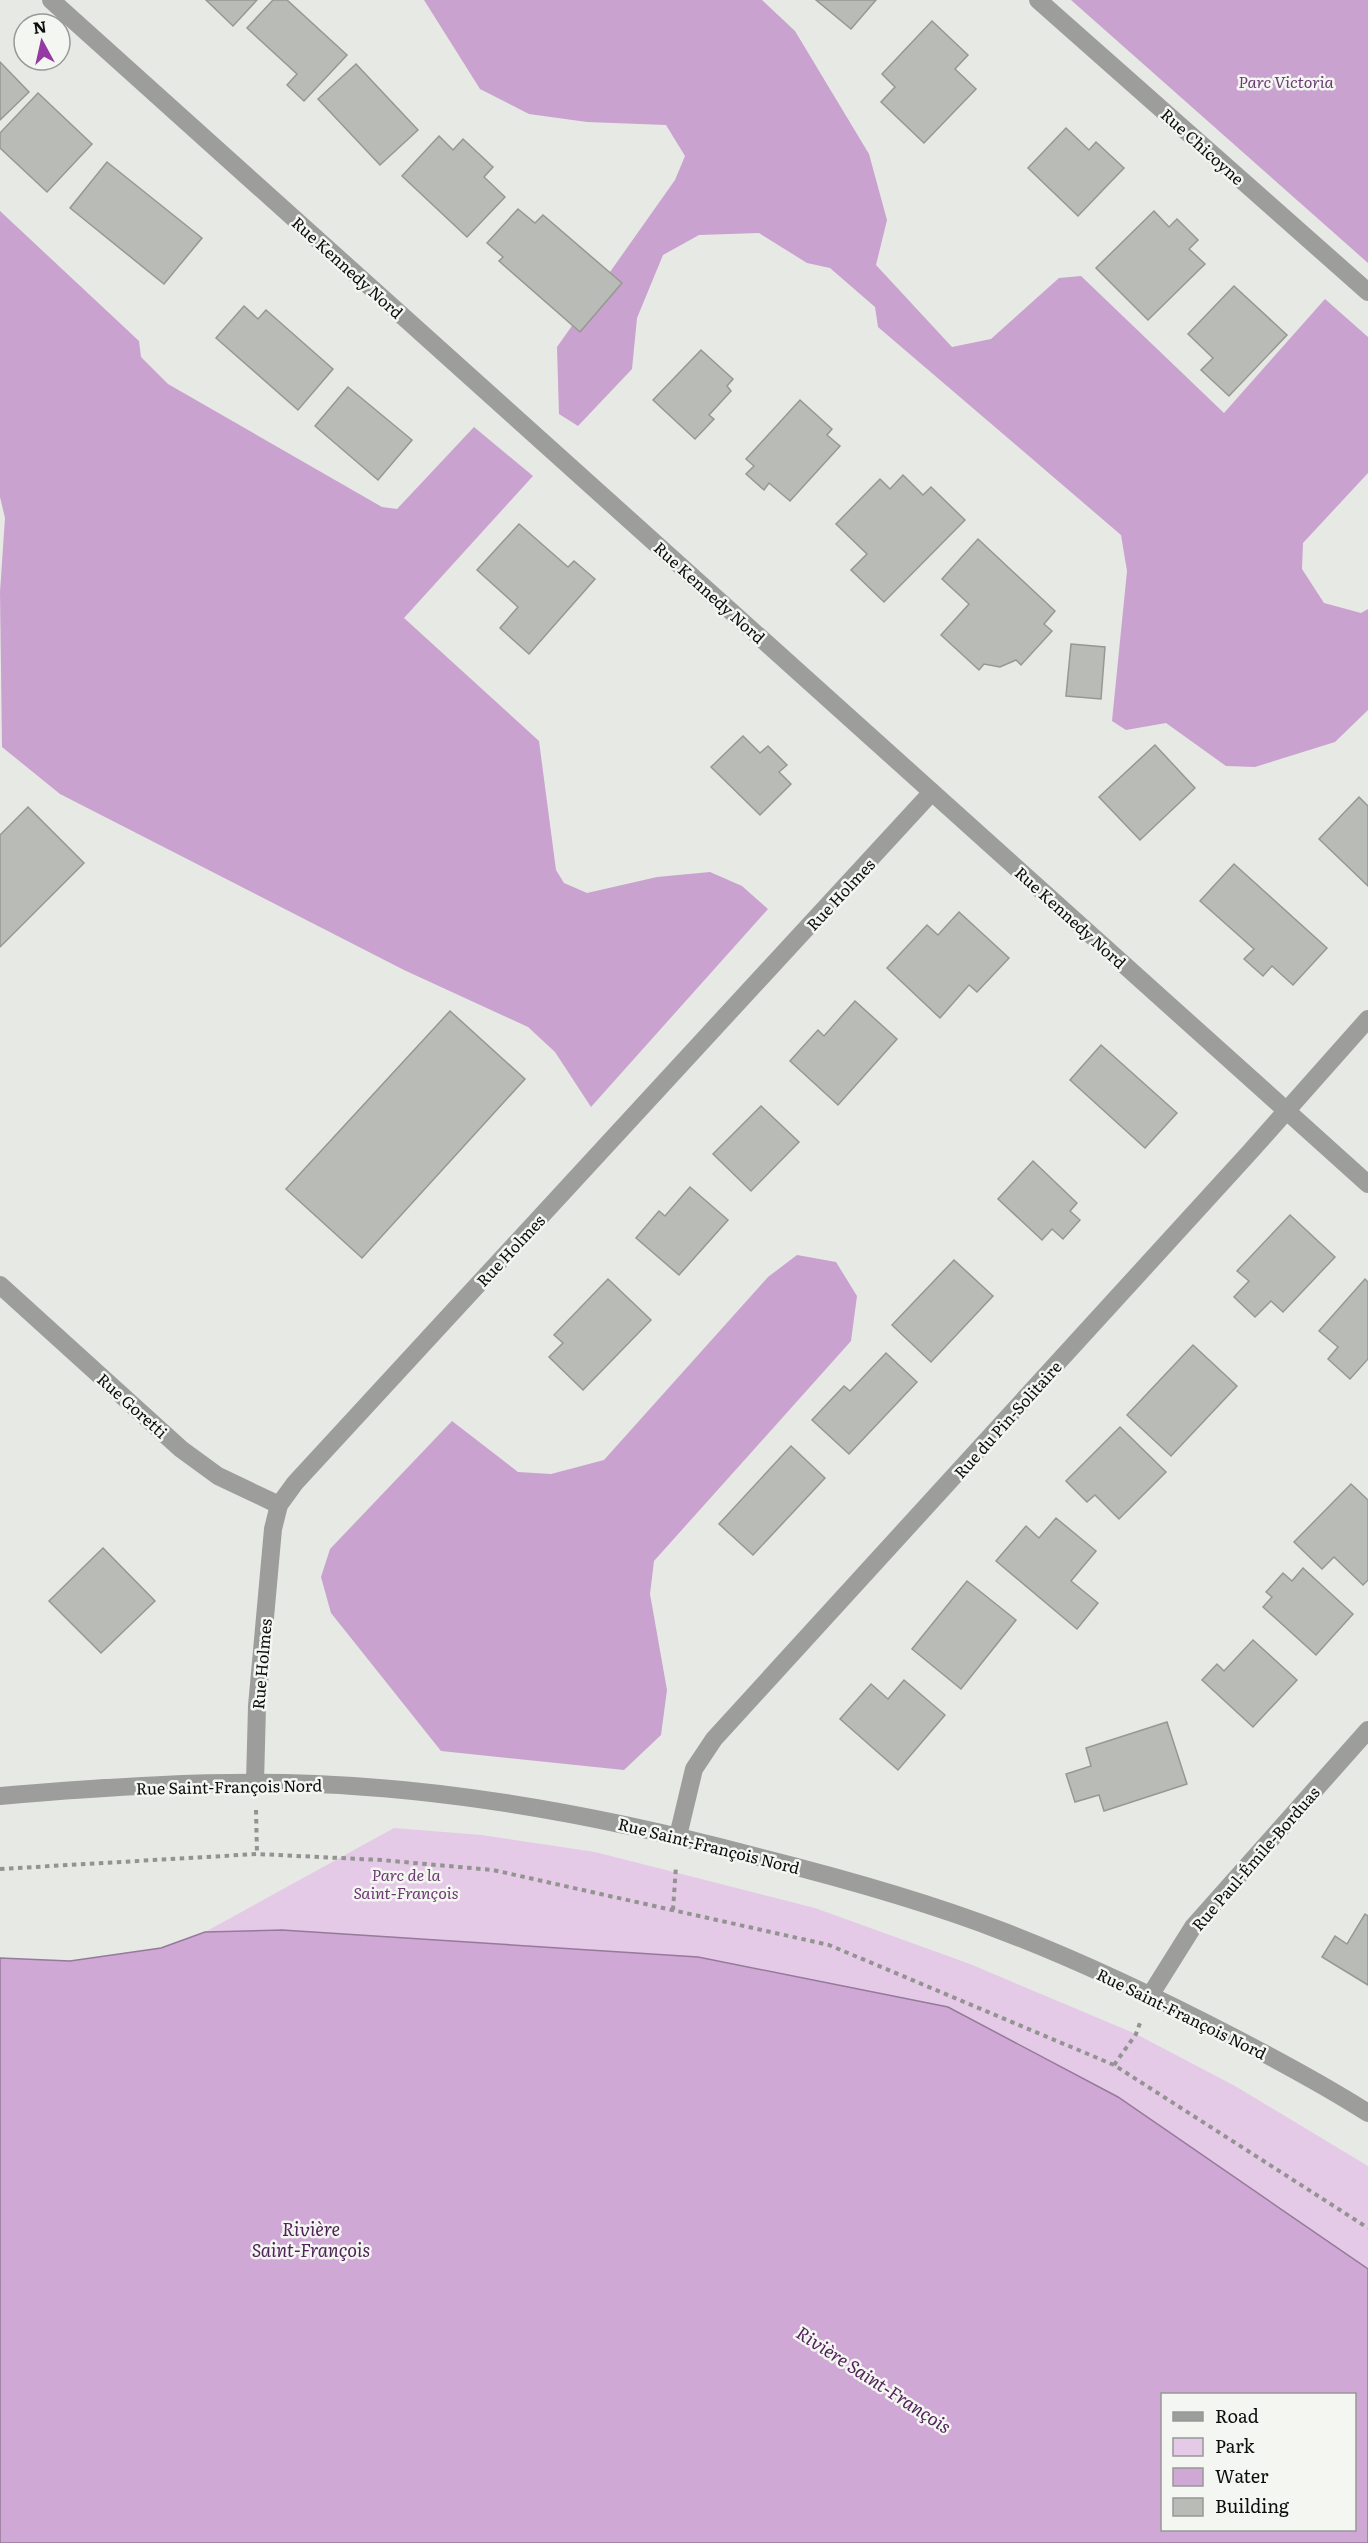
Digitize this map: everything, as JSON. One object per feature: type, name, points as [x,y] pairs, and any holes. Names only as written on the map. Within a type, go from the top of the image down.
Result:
[{"type":"street","name":"Rue Kennedy Nord","points":[[51,0],[1368,1184]]},
{"type":"street","name":"Rue Chicoyne","points":[[1038,0],[1368,292]]},
{"type":"street","name":"Rue Holmes","points":[[255,1783],[256,1706],[273,1529],[279,1505],[295,1483],[932,792]]},
{"type":"street","name":"Rue du Pin-Solitaire","points":[[678,1836],[694,1769],[714,1739],[1368,1019]]},
{"type":"street","name":"Rue Goretti","points":[[0,1285],[181,1449],[218,1476],[279,1505]]},
{"type":"street","name":"Rue Paul-Émile-Borduas","points":[[1151,1994],[1193,1927],[1368,1730]]},
{"type":"street","name":"Rue Saint-François Nord","points":[[0,1796],[73,1790],[255,1783],[381,1788],[555,1810],[678,1836],[928,1905],[1009,1934],[1151,1994],[1267,2055],[1368,2113]]},
{"type":"path","points":[[255,1783],[257,1854]]},
{"type":"path","points":[[673,1910],[678,1836]]},
{"type":"path","points":[[0,1869],[257,1854],[381,1860],[493,1870],[829,1945],[1114,2065],[1368,2228]]},
{"type":"path","points":[[1114,2065],[1136,2034],[1151,1994]]},
{"type":"green space","points":[[424,0],[762,0],[795,31],[869,154],[887,220],[876,265],[952,347],[991,339],[1059,278],[1081,276],[1224,413],[1325,299],[1368,337],[1368,473],[1303,543],[1302,569],[1324,603],[1361,613],[1368,609],[1368,710],[1335,742],[1255,767],[1226,766],[1166,723],[1126,730],[1112,721],[1127,571],[1121,535],[878,327],[875,307],[830,268],[807,263],[759,233],[699,235],[663,255],[637,318],[632,369],[578,426],[559,414],[557,347],[675,180],[685,156],[666,125],[587,122],[529,114],[480,89]]},
{"type":"green space","name":"Parc Victoria","points":[[1071,0],[1368,0],[1368,263]]},
{"type":"green space","points":[[0,211],[139,341],[141,357],[168,384],[382,507],[397,509],[474,427],[533,476],[404,618],[539,741],[556,870],[564,883],[587,893],[657,877],[710,872],[742,886],[768,909],[591,1107],[555,1052],[528,1027],[404,970],[60,794],[2,747],[0,592],[5,518],[0,497]]},
{"type":"green space","points":[[797,1255],[836,1262],[857,1296],[851,1341],[654,1561],[650,1594],[667,1690],[661,1735],[624,1770],[441,1751],[331,1613],[321,1577],[330,1549],[452,1421],[518,1472],[551,1474],[604,1460],[768,1277]]},
{"type":"green space","name":"Parc de la Saint-François","points":[[394,1828],[482,1835],[595,1852],[815,1908],[970,1964],[1136,2034],[1235,2086],[1368,2166],[1368,2269],[1118,2097],[948,2007],[698,1957],[282,1930],[205,1932]]},
{"type":"water","name":"Rivière Saint-François","points":[[282,1930],[698,1957],[948,2007],[1118,2097],[1368,2269],[1368,2543],[0,2543],[0,1958],[70,1961],[161,1948],[205,1932]]},
{"type":"building","points":[[206,0],[257,0],[233,26]]},
{"type":"building","points":[[273,0],[287,0],[347,55],[304,101],[287,85],[297,74],[247,28]]},
{"type":"building","points":[[816,0],[876,0],[851,29]]},
{"type":"building","points":[[932,21],[968,55],[955,69],[976,89],[924,143],[881,102],[895,87],[882,74]]},
{"type":"building","points":[[0,62],[29,92],[0,120]]},
{"type":"building","points":[[356,64],[418,130],[380,165],[318,99]]},
{"type":"building","points":[[38,93],[92,144],[47,192],[0,148],[0,133]]},
{"type":"building","points":[[1066,128],[1089,150],[1096,142],[1124,168],[1078,216],[1028,168]]},
{"type":"building","points":[[439,136],[453,150],[463,139],[493,167],[484,177],[505,197],[467,237],[402,176]]},
{"type":"building","points":[[107,162],[202,238],[164,284],[70,208]]},
{"type":"building","points":[[518,209],[535,223],[543,215],[622,283],[580,332],[499,261],[503,257],[487,243]]},
{"type":"building","points":[[1154,211],[1169,227],[1177,219],[1198,240],[1189,249],[1205,264],[1148,320],[1096,268]]},
{"type":"building","points":[[1234,286],[1287,335],[1229,396],[1201,370],[1213,358],[1188,334]]},
{"type":"building","points":[[244,306],[258,319],[266,310],[333,369],[298,410],[216,338]]},
{"type":"building","points":[[701,350],[733,379],[727,386],[731,391],[709,415],[714,419],[695,439],[653,400]]},
{"type":"building","points":[[348,387],[412,440],[378,480],[315,426]]},
{"type":"building","points":[[800,400],[832,429],[827,435],[840,446],[790,501],[769,483],[764,490],[746,474],[754,466],[746,459]]},
{"type":"building","points":[[903,475],[923,495],[931,487],[965,520],[884,602],[851,570],[867,554],[836,524],[880,479],[890,489]]},
{"type":"building","points":[[519,524],[568,567],[574,561],[595,579],[529,654],[500,628],[518,607],[477,570]]},
{"type":"building","points":[[978,539],[1055,611],[1044,624],[1052,631],[1021,665],[1016,660],[1000,667],[984,664],[979,670],[941,635],[969,604],[942,579]]},
{"type":"building","points":[[1071,644],[1105,647],[1101,699],[1066,696]]},
{"type":"building","points":[[743,736],[760,753],[768,746],[787,765],[779,772],[791,784],[760,815],[711,767]]},
{"type":"building","points":[[1155,745],[1195,788],[1140,840],[1099,797]]},
{"type":"building","points":[[1359,797],[1368,806],[1368,886],[1319,839]]},
{"type":"building","points":[[28,807],[84,863],[0,947],[0,835]]},
{"type":"building","points":[[1234,864],[1327,948],[1293,985],[1272,966],[1263,976],[1244,959],[1254,949],[1200,901]]},
{"type":"building","points":[[959,912],[1009,958],[977,992],[969,985],[940,1018],[887,968],[927,925],[938,935]]},
{"type":"building","points":[[855,1001],[897,1039],[838,1105],[790,1061],[818,1030],[824,1036]]},
{"type":"building","points":[[450,1011],[525,1079],[362,1258],[286,1189]]},
{"type":"building","points":[[1101,1045],[1177,1113],[1145,1148],[1070,1080]]},
{"type":"building","points":[[761,1106],[799,1142],[751,1191],[713,1154]]},
{"type":"building","points":[[1033,1161],[1077,1203],[1070,1211],[1080,1220],[1063,1239],[1052,1229],[1042,1240],[998,1199]]},
{"type":"building","points":[[690,1187],[728,1220],[679,1275],[636,1238],[659,1211],[665,1216]]},
{"type":"building","points":[[1290,1215],[1335,1257],[1283,1312],[1271,1301],[1255,1317],[1234,1297],[1249,1281],[1237,1271]]},
{"type":"building","points":[[954,1260],[993,1296],[931,1362],[892,1325]]},
{"type":"building","points":[[608,1279],[651,1320],[583,1390],[549,1357],[563,1343],[554,1335]]},
{"type":"building","points":[[1365,1279],[1368,1282],[1368,1359],[1350,1379],[1328,1359],[1338,1347],[1319,1331]]},
{"type":"building","points":[[1193,1345],[1237,1386],[1171,1456],[1127,1415]]},
{"type":"building","points":[[886,1353],[917,1382],[849,1454],[812,1420],[844,1386],[850,1391]]},
{"type":"building","points":[[1120,1427],[1166,1472],[1119,1519],[1095,1495],[1087,1502],[1066,1481]]},
{"type":"building","points":[[791,1446],[825,1478],[753,1555],[719,1524]]},
{"type":"building","points":[[1351,1484],[1368,1500],[1368,1580],[1363,1585],[1334,1557],[1322,1569],[1294,1542]]},
{"type":"building","points":[[1056,1518],[1096,1551],[1071,1581],[1098,1603],[1077,1629],[996,1561],[1026,1526],[1039,1538]]},
{"type":"building","points":[[103,1548],[155,1601],[101,1653],[49,1601]]},
{"type":"building","points":[[1303,1568],[1353,1614],[1316,1655],[1263,1607],[1272,1597],[1266,1592],[1283,1573],[1292,1581]]},
{"type":"building","points":[[967,1581],[1016,1620],[961,1689],[912,1649]]},
{"type":"building","points":[[1253,1640],[1297,1680],[1253,1727],[1202,1680],[1217,1664],[1224,1671]]},
{"type":"building","points":[[904,1680],[945,1715],[898,1770],[840,1719],[871,1684],[888,1699]]},
{"type":"building","points":[[1167,1722],[1187,1784],[1104,1811],[1099,1795],[1075,1802],[1066,1774],[1091,1766],[1086,1748]]},
{"type":"building","points":[[1365,1914],[1368,1916],[1368,1985],[1322,1957],[1335,1936],[1347,1944]]}]
